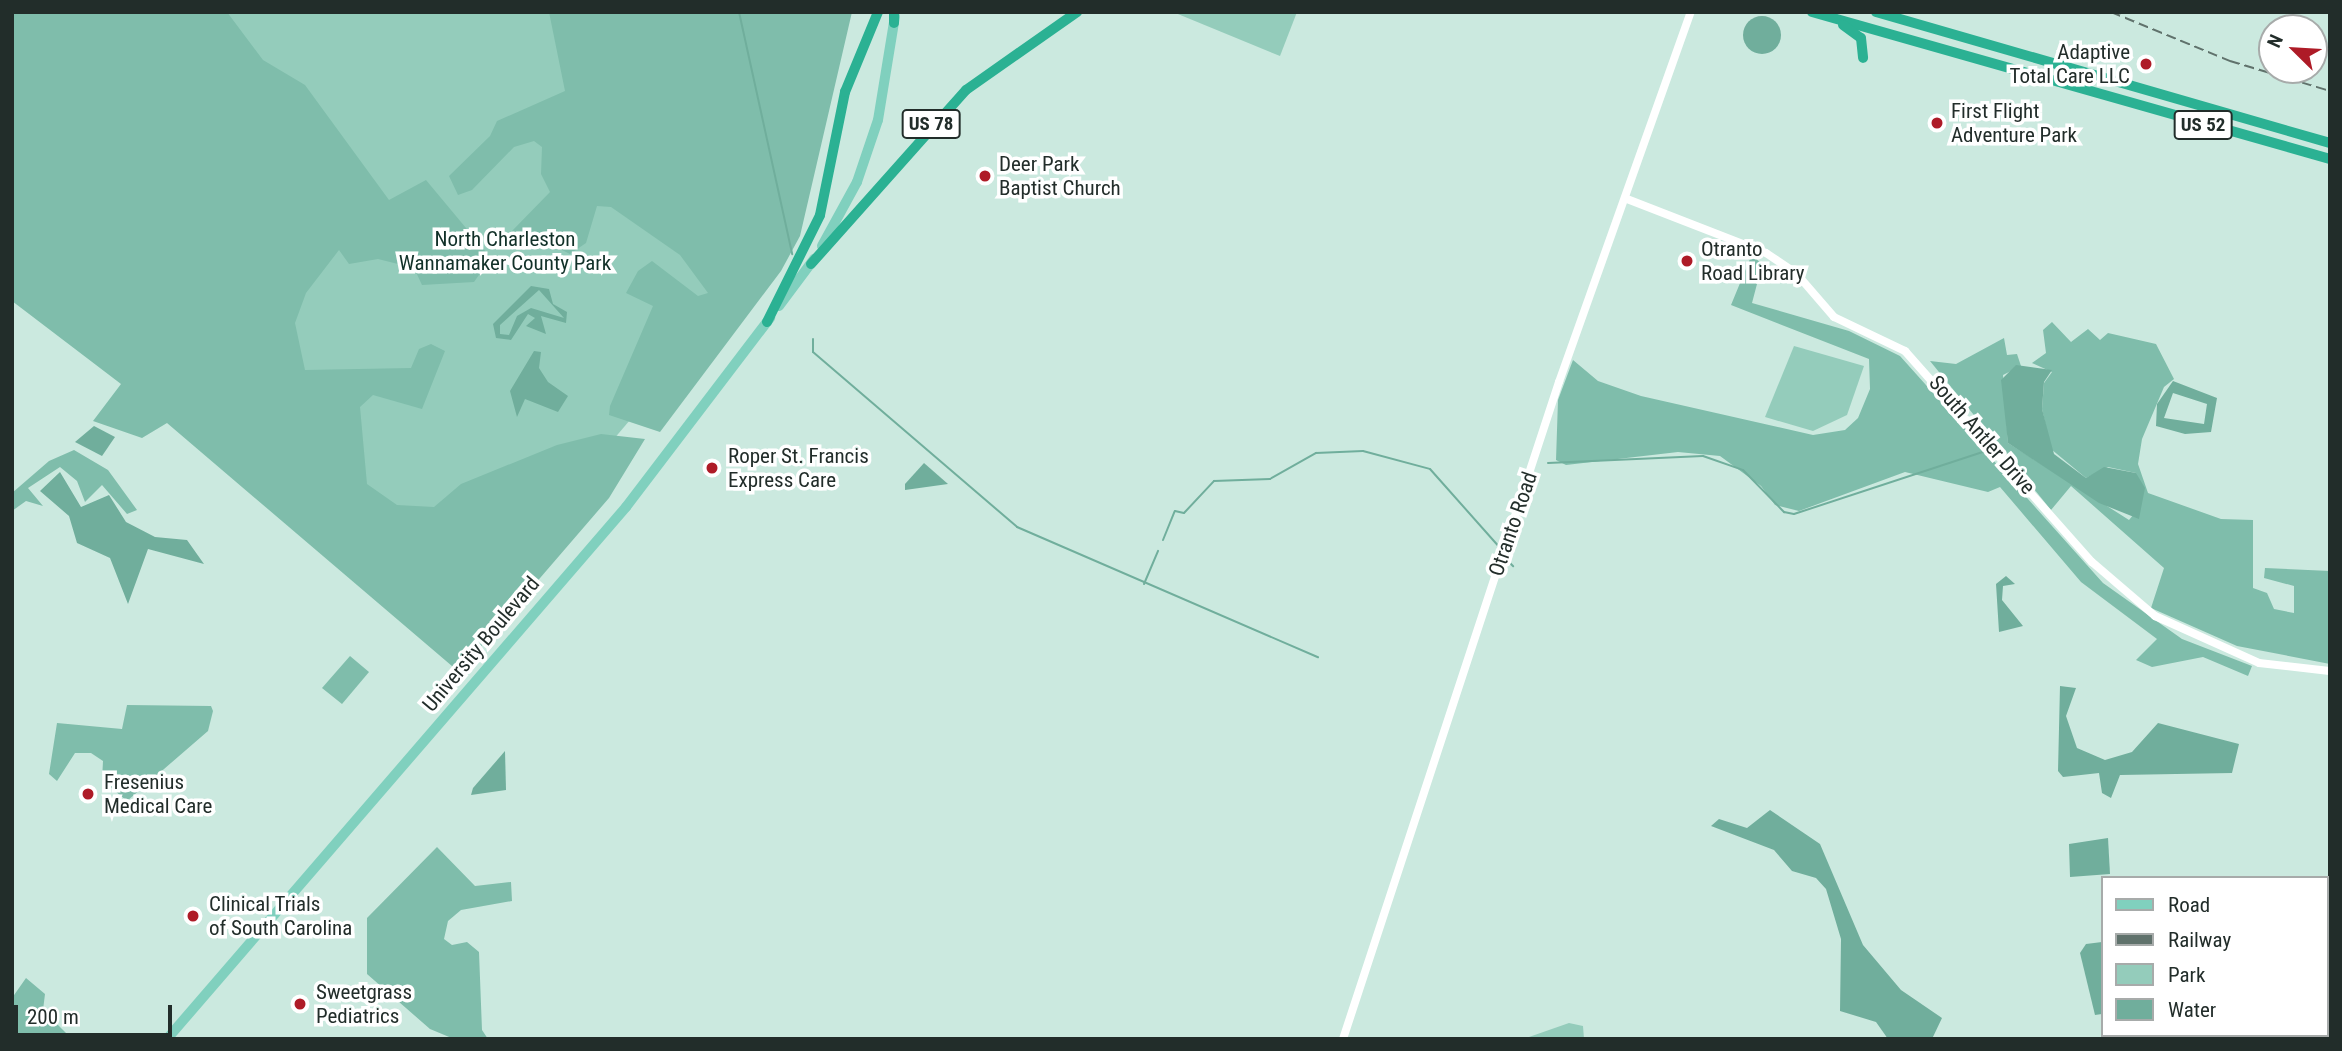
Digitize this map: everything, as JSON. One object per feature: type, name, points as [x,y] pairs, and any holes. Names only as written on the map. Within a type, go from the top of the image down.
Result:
[{"type":"highway","name":"US 78","points":[[811,264],[965,90],[1077,12]]},
{"type":"highway","name":"US 52","points":[[1812,12],[2330,159]]},
{"type":"highway","name":"US 52","points":[[1876,12],[2330,143]]},
{"type":"highway","name":"US 78","points":[[767,322],[821,215],[845,92],[877,14]]},
{"type":"highway","points":[[1831,18],[1861,38],[1863,58]]},
{"type":"main road","name":"University Boulevard","points":[[167,1039],[626,507],[811,264],[865,160],[889,69],[894,16]]},
{"type":"street","name":"Otranto Road","points":[[1343,1039],[1559,382],[1692,12]]},
{"type":"street","name":"South Antler Drive","points":[[1627,199],[1768,254],[1796,273],[1835,317],[1905,351],[2092,562],[2155,616],[2259,663],[2330,671]]},
{"type":"green space","name":"North Charleston Wannamaker County Park","points":[[201,12],[636,12],[738,293],[448,634],[250,419]]},
{"type":"green space","points":[[1173,12],[1297,12],[1280,56]]},
{"type":"green space","points":[[1794,346],[1864,366],[1847,415],[1813,431],[1765,417]]},
{"type":"green space","points":[[1569,1023],[1583,1026],[1584,1039],[1523,1039]]},
{"type":"shaded area","points":[[12,12],[227,12],[263,60],[305,85],[389,200],[426,180],[491,258],[474,282],[422,285],[414,268],[378,259],[349,264],[339,250],[306,293],[295,323],[305,370],[411,368],[419,349],[431,344],[445,351],[422,409],[373,395],[360,407],[367,484],[397,505],[434,507],[461,484],[557,445],[601,434],[645,439],[609,498],[459,672],[167,423],[142,438],[93,421],[121,384],[12,301]]},
{"type":"shaded area","points":[[549,12],[852,12],[800,236],[781,271],[660,432],[609,415],[610,406],[653,306],[626,293],[638,271],[652,261],[698,296],[708,293],[680,255],[611,207],[597,206],[586,243],[570,254],[530,234],[514,239],[512,231],[550,192],[541,174],[542,147],[534,141],[514,147],[472,190],[458,195],[449,176],[490,136],[497,121],[565,91]]},
{"type":"shaded area","points":[[1752,254],[1762,265],[1752,303],[1849,331],[1900,356],[2103,583],[2182,639],[2252,666],[2248,676],[2203,657],[2152,667],[2136,660],[2157,639],[2081,582],[2000,487],[1988,492],[1905,472],[1799,511],[1775,505],[1761,486],[1720,456],[1678,452],[1566,465],[1556,460],[1558,400],[1573,360],[1598,381],[1641,396],[1813,435],[1845,430],[1858,418],[1870,389],[1869,359],[1731,305]]},
{"type":"shaded area","points":[[2052,322],[2071,342],[2088,329],[2100,340],[2108,333],[2156,344],[2174,379],[2164,387],[2142,439],[2138,464],[2148,493],[2221,519],[2253,520],[2253,588],[2267,593],[2274,609],[2294,613],[2294,586],[2264,578],[2265,568],[2330,571],[2330,664],[2237,646],[2151,608],[2164,568],[2071,486],[2051,510],[1930,361],[1956,364],[2004,338],[2007,355],[2017,354],[2021,366],[2003,375],[2008,443],[2129,520],[2139,508],[2136,473],[2108,467],[2086,478],[2051,449],[2042,409],[2044,383],[2052,372],[2032,363],[2046,353],[2043,330]]},
{"type":"shaded area","points":[[74,450],[108,470],[137,510],[127,514],[102,485],[85,502],[77,481],[60,467],[28,488],[43,506],[26,501],[12,511],[12,493],[49,461]]},
{"type":"shaded area","points":[[350,656],[369,672],[342,704],[322,688]]},
{"type":"shaded area","points":[[127,705],[211,706],[213,711],[208,731],[127,801],[102,780],[103,761],[91,753],[75,753],[57,781],[49,774],[57,723],[122,729]]},
{"type":"shaded area","points":[[437,847],[475,886],[511,882],[512,901],[461,910],[448,921],[444,939],[452,945],[467,942],[479,952],[482,1030],[488,1039],[454,1039],[430,1029],[367,974],[367,918]]},
{"type":"shaded area","points":[[26,978],[45,994],[43,1010],[72,1039],[12,1039],[12,998]]},
{"type":"water","points":[[1762,16],[1775,22],[1781,35],[1775,48],[1762,54],[1749,48],[1743,35],[1749,22]]},
{"type":"water","points":[[531,286],[549,289],[553,304],[567,312],[566,323],[541,316],[546,334],[526,326],[535,318],[528,314],[511,340],[496,338],[493,324]],"holes":[[[539,290],[564,318],[531,308],[517,316],[509,335],[500,334],[500,325]]]},
{"type":"water","points":[[534,351],[541,352],[539,368],[548,382],[568,396],[558,412],[525,399],[517,417],[510,391]]},
{"type":"water","points":[[2016,365],[2052,370],[2044,382],[2042,409],[2054,454],[2086,478],[2104,467],[2136,473],[2145,488],[2139,519],[2099,503],[2008,443],[2001,380]]},
{"type":"water","points":[[2173,381],[2217,398],[2211,432],[2185,434],[2156,426],[2157,404]],"holes":[[[2173,393],[2207,404],[2204,424],[2164,418]]]},
{"type":"water","points":[[94,426],[115,437],[102,456],[75,442]]},
{"type":"water","points":[[924,463],[948,484],[905,490],[905,484]]},
{"type":"water","points":[[60,472],[81,507],[109,495],[126,522],[155,537],[187,540],[204,564],[148,549],[128,604],[110,558],[77,543],[69,516],[40,491]]},
{"type":"water","points":[[2006,576],[2015,584],[2003,586],[2002,600],[2023,626],[1999,632],[1996,584]]},
{"type":"water","points":[[2060,686],[2076,688],[2066,716],[2077,748],[2105,760],[2132,752],[2158,723],[2239,744],[2232,773],[2120,775],[2111,798],[2102,793],[2099,773],[2063,777],[2058,771]]},
{"type":"water","points":[[505,751],[506,790],[471,795],[473,788]]},
{"type":"water","points":[[1770,810],[1820,844],[1863,945],[1901,990],[1942,1018],[1932,1039],[1888,1039],[1876,1022],[1840,1011],[1841,939],[1826,889],[1816,878],[1792,871],[1774,850],[1711,826],[1719,819],[1747,828]]},
{"type":"water","points":[[2108,838],[2110,874],[2070,877],[2069,844]]},
{"type":"water","points":[[2100,942],[2100,1014],[2095,1015],[2080,953],[2086,944]]},
{"type":"waterway","points":[[739,12],[792,254]]},
{"type":"waterway","points":[[813,339],[813,352],[1017,527],[1318,657]]},
{"type":"waterway","points":[[1548,463],[1703,456],[1743,470],[1784,512],[1794,514],[1989,450]]},
{"type":"waterway","points":[[1163,540],[1175,511],[1184,513],[1214,481],[1270,479],[1316,453],[1363,451],[1430,469],[1501,549]]},
{"type":"waterway","points":[[1144,584],[1158,551]]},
{"type":"waterway","points":[[1504,557],[1513,566]]},
{"type":"railway","points":[[2111,12],[2230,61],[2330,91]]},
{"type":"place","name":"Adaptive Total Care LLC","points":[[2146,64]]},
{"type":"place","name":"First Flight Adventure Park","points":[[1937,123]]},
{"type":"place","name":"Deer Park Baptist Church","points":[[985,176]]},
{"type":"place","name":"Otranto Road Library","points":[[1687,261]]},
{"type":"place","name":"Roper St. Francis Express Care","points":[[712,468]]},
{"type":"place","name":"Fresenius Medical Care","points":[[88,794]]},
{"type":"place","name":"Clinical Trials of South Carolina","points":[[193,916]]},
{"type":"place","name":"Sweetgrass Pediatrics","points":[[300,1004]]}]
